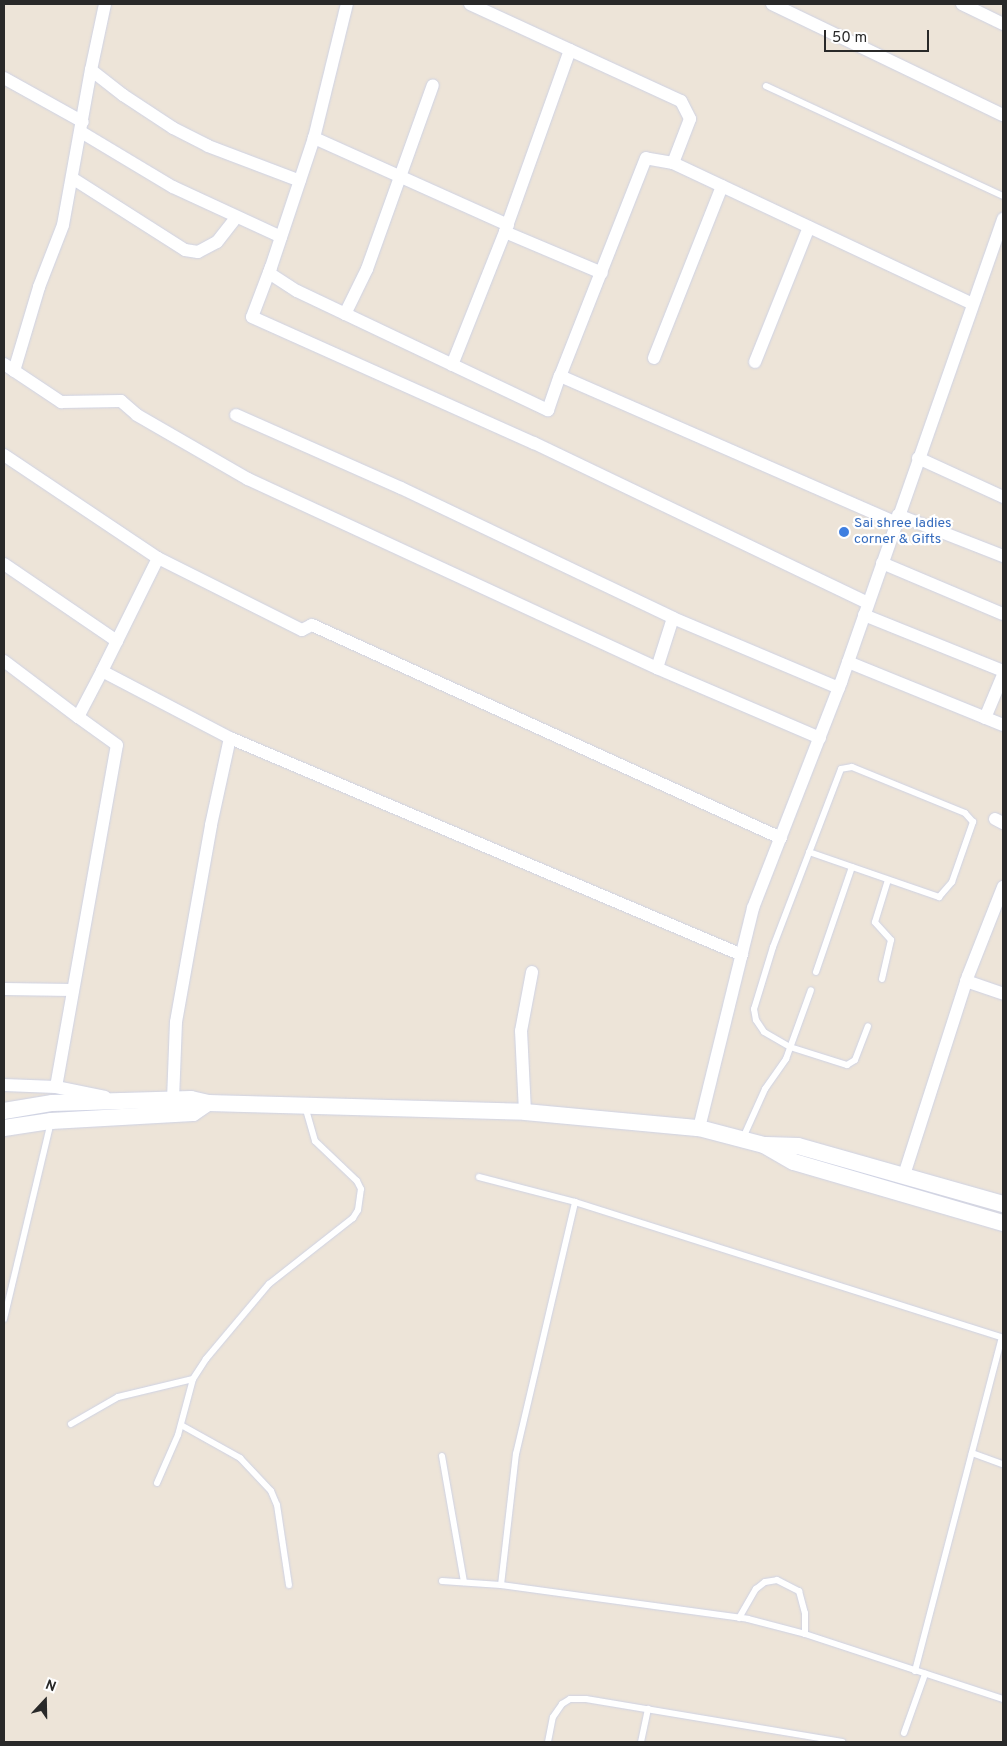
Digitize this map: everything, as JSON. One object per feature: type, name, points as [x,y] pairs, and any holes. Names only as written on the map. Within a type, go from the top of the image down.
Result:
[{"type":"street","points":[[105,4],[63,224],[9,368],[61,402],[121,401],[137,415],[248,478],[656,668],[820,738]]},
{"type":"street","points":[[347,4],[314,138],[252,317],[534,443],[866,609],[1003,671]]},
{"type":"street","points":[[470,4],[681,102],[690,119],[673,164]]},
{"type":"street","points":[[772,4],[1003,115]]},
{"type":"street","points":[[962,4],[1003,24]]},
{"type":"street","points":[[452,364],[507,229],[570,50]]},
{"type":"street","points":[[91,70],[123,96],[173,128],[208,146],[300,181]]},
{"type":"street","points":[[4,78],[173,187],[236,218],[281,236]]},
{"type":"street","points":[[345,314],[367,269],[433,85]]},
{"type":"street","points":[[314,138],[602,273]]},
{"type":"street","points":[[271,266],[269,273],[296,291],[548,410],[646,158],[673,164],[972,304]]},
{"type":"street","points":[[72,178],[185,250],[198,252],[217,242],[236,218]]},
{"type":"street","points":[[654,358],[722,186]]},
{"type":"street","points":[[699,1128],[753,908],[839,688],[1003,219]]},
{"type":"street","points":[[755,362],[809,227]]},
{"type":"street","points":[[560,376],[897,519],[1003,556]]},
{"type":"street","points":[[236,415],[401,488],[673,618],[839,688]]},
{"type":"street","points":[[4,455],[158,558],[293,626],[302,630],[312,625],[781,838]]},
{"type":"street","points":[[918,458],[1003,497]]},
{"type":"street","points":[[78,717],[158,558]]},
{"type":"street","points":[[882,563],[1003,614]]},
{"type":"street","points":[[4,564],[117,641]]},
{"type":"street","points":[[656,668],[673,618]]},
{"type":"street","points":[[4,661],[117,745],[56,1087]]},
{"type":"street","points":[[848,662],[1003,725]]},
{"type":"street","points":[[102,671],[230,738],[742,955]]},
{"type":"street","points":[[985,718],[1003,675]]},
{"type":"street","points":[[173,1100],[176,1022],[211,825],[230,738]]},
{"type":"street","points":[[904,1175],[966,981],[1003,887]]},
{"type":"street","points":[[525,1112],[521,1031],[532,972]]},
{"type":"street","points":[[966,981],[1003,994]]},
{"type":"street","points":[[4,989],[73,990]]},
{"type":"street","points":[[4,1085],[56,1087],[121,1100]]},
{"type":"street","points":[[4,1111],[52,1102],[191,1099],[208,1103],[525,1112],[699,1128],[764,1145],[798,1146],[1003,1204]]},
{"type":"street","points":[[4,1128],[50,1121],[193,1113],[208,1103]]},
{"type":"street","points":[[764,1145],[794,1162],[1003,1223]]},
{"type":"lane","points":[[766,86],[1003,196]]},
{"type":"lane","points":[[810,852],[930,895],[943,895],[952,882],[972,829],[970,817],[845,766],[837,777],[773,947],[754,1009],[759,1028],[790,1047],[847,1065],[855,1060],[868,1026]]},
{"type":"lane","points":[[816,972],[852,867]]},
{"type":"lane","points":[[882,979],[891,940],[875,922],[888,880]]},
{"type":"lane","points":[[742,1139],[765,1089],[783,1065],[811,990]]},
{"type":"lane","points":[[157,1483],[181,1425],[192,1379],[269,1284],[353,1218],[358,1210],[361,1189],[357,1181],[315,1141],[305,1106]]},
{"type":"lane","points":[[4,1320],[50,1121]]},
{"type":"lane","points":[[479,1177],[574,1202],[1003,1338],[915,1671]]},
{"type":"lane","points":[[501,1585],[516,1454],[574,1202]]},
{"type":"lane","points":[[71,1424],[118,1397],[192,1379]]},
{"type":"lane","points":[[181,1425],[240,1458],[271,1490],[277,1506],[288,1585]]},
{"type":"lane","points":[[972,1452],[1003,1464]]},
{"type":"lane","points":[[442,1456],[464,1582]]},
{"type":"lane","points":[[739,1618],[756,1589],[765,1582],[776,1580],[799,1592],[805,1613],[805,1634]]},
{"type":"lane","points":[[442,1581],[501,1585],[739,1618],[805,1634],[1003,1699]]},
{"type":"lane","points":[[904,1733],[925,1674]]},
{"type":"lane","points":[[548,1742],[553,1717],[570,1699],[648,1709],[842,1742]]},
{"type":"lane","points":[[641,1742],[648,1709]]},
{"type":"place","name":"Sai shree ladies corner & Gifts","points":[[844,532]]}]
